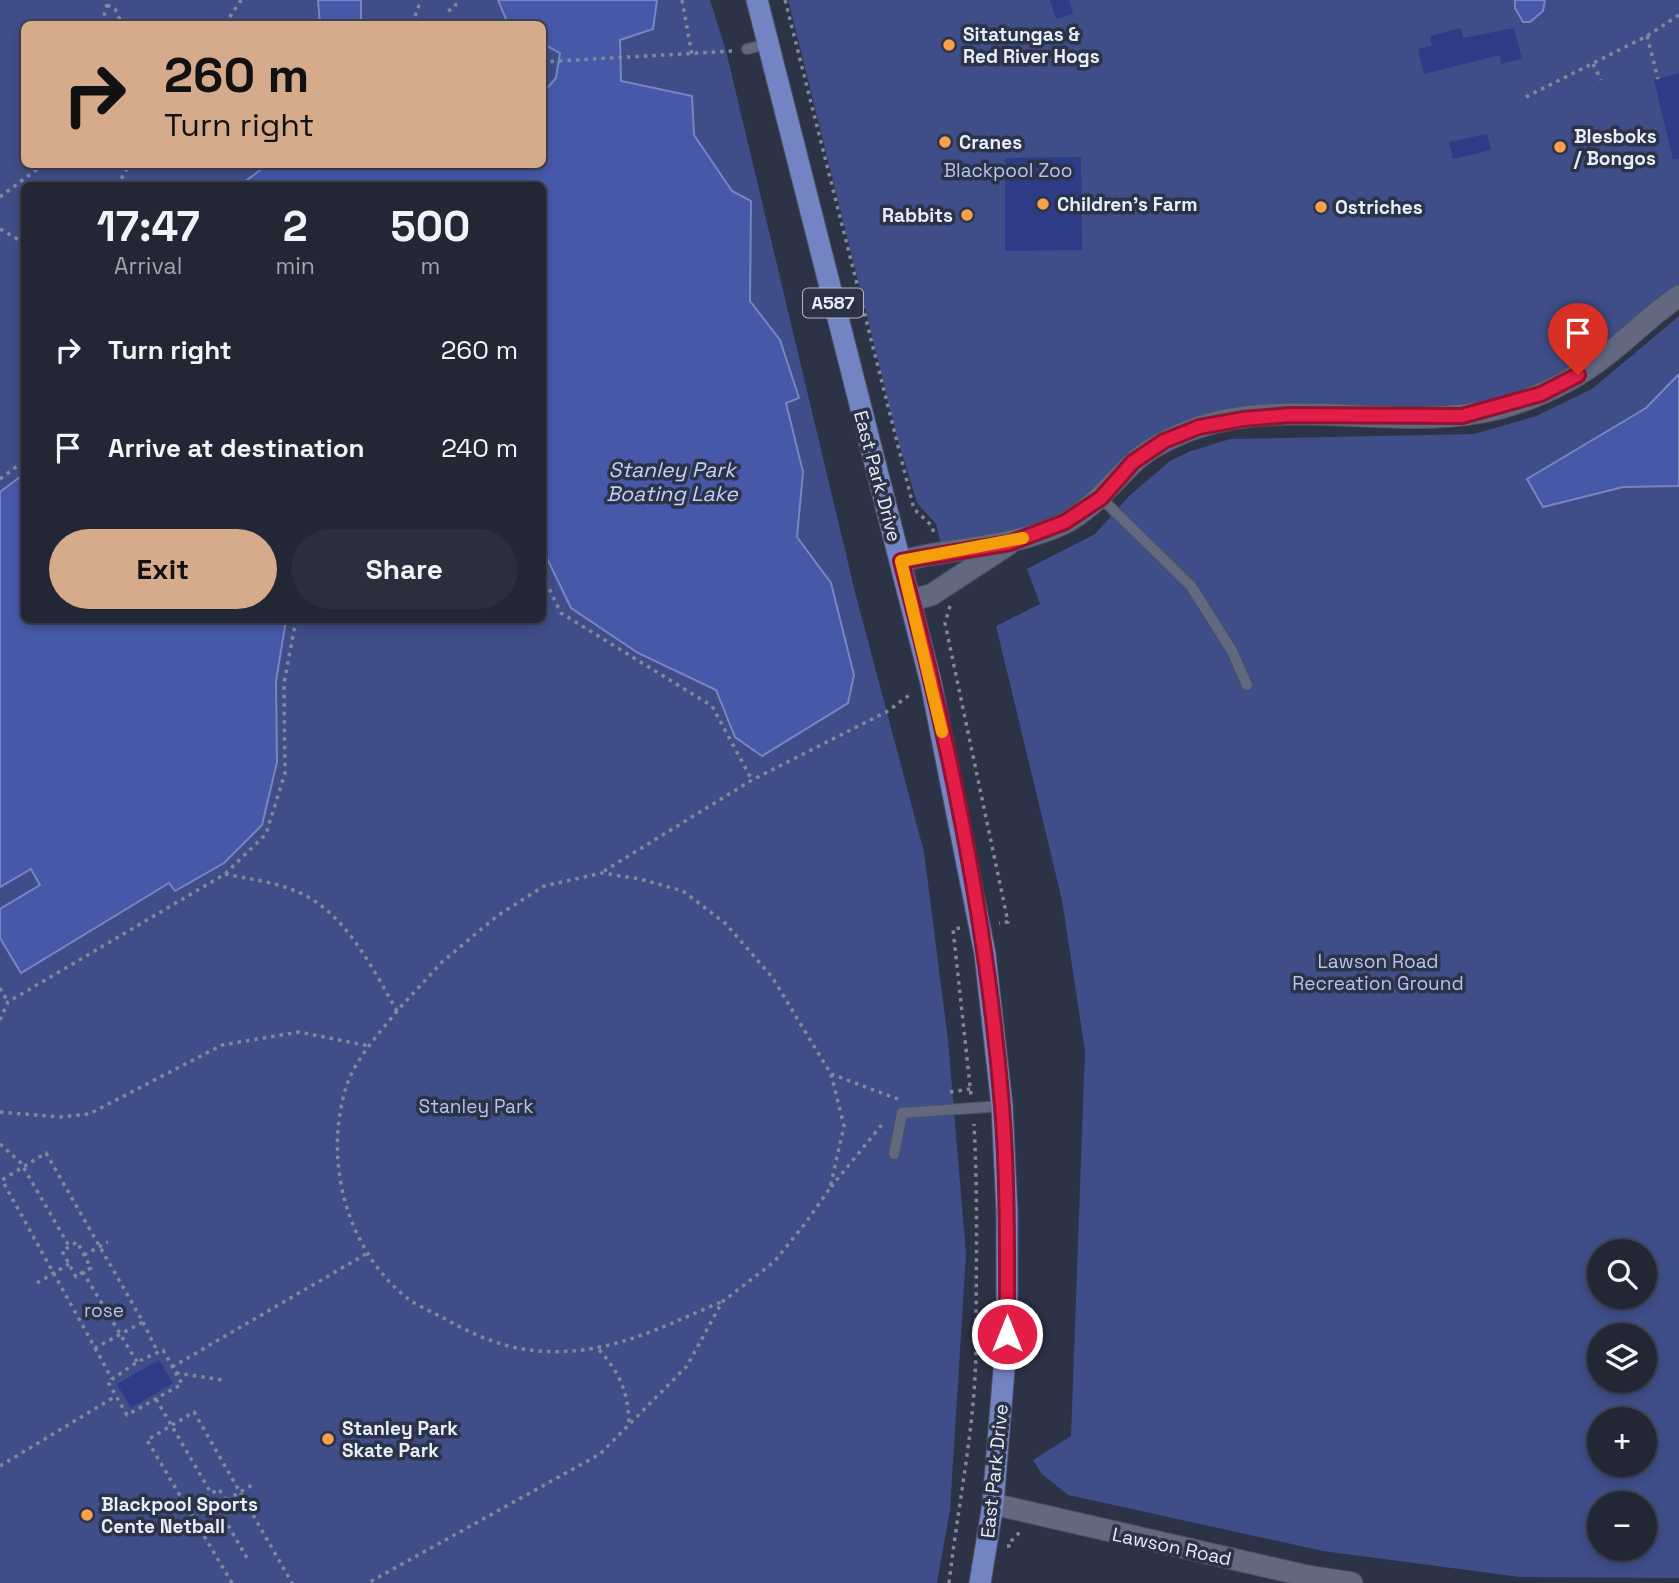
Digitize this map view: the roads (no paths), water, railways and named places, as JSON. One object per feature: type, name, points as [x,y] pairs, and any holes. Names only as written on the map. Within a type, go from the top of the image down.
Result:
[{"type":"main road","name":"East Park Drive","points":[[757,0],[758,46],[911,600],[959,812],[980,925],[1002,1106],[1007,1212],[1007,1334],[993,1504],[980,1583]]},
{"type":"street","points":[[901,561],[1010,543],[1065,522],[1101,498],[1133,462],[1164,441],[1199,427],[1243,419],[1290,415],[1462,416],[1528,398],[1578,375],[1679,296]]},
{"type":"street","points":[[911,600],[931,595],[1010,543]]},
{"type":"street","name":"Lawson Road","points":[[993,1504],[1306,1579],[1353,1583]]},
{"type":"lane","points":[[1101,498],[1191,586],[1232,651],[1247,685]]},
{"type":"lane","points":[[894,1154],[902,1113],[1002,1106]]},
{"type":"water","points":[[318,0],[361,0],[361,21],[320,21]]},
{"type":"water","name":"Stanley Park Boating Lake","points":[[498,0],[657,0],[653,29],[620,40],[621,81],[692,96],[694,135],[732,191],[751,201],[750,301],[780,340],[799,398],[786,403],[803,472],[797,537],[831,583],[854,675],[848,703],[762,756],[735,737],[716,690],[638,653],[571,608],[546,556],[546,182],[244,182],[263,168],[546,168],[546,90],[556,78],[560,53],[546,46],[546,21],[507,21]]},
{"type":"water","points":[[1515,0],[1545,0],[1543,11],[1530,22],[1523,22],[1515,8]]},
{"type":"water","points":[[1679,374],[1679,486],[1623,487],[1543,507],[1527,479],[1646,408]]},
{"type":"water","points":[[21,476],[21,623],[286,623],[276,681],[277,762],[262,825],[224,863],[175,891],[169,883],[21,973],[0,938],[0,909],[40,885],[31,869],[0,887],[0,492]]},
{"type":"place","name":"Sitatungas & Red River Hogs","points":[[949,45]]},
{"type":"place","name":"Cranes","points":[[945,142]]},
{"type":"place","name":"Blesboks / Bongos","points":[[1560,147]]},
{"type":"place","name":"Children's Farm","points":[[1043,204]]},
{"type":"place","name":"Ostriches","points":[[1321,207]]},
{"type":"place","name":"Rabbits","points":[[967,215]]},
{"type":"place","name":"Stanley Park Skate Park","points":[[328,1439]]},
{"type":"place","name":"Blackpool Sports Cente Netball","points":[[87,1515]]},
{"type":"park label","name":"Blackpool Zoo","points":[[1008,170]]},
{"type":"park label","name":"Lawson Road Recreation Ground","points":[[1378,972]]},
{"type":"park label","name":"Stanley Park","points":[[476,1106]]},
{"type":"park label","name":"rose","points":[[104,1310]]}]
